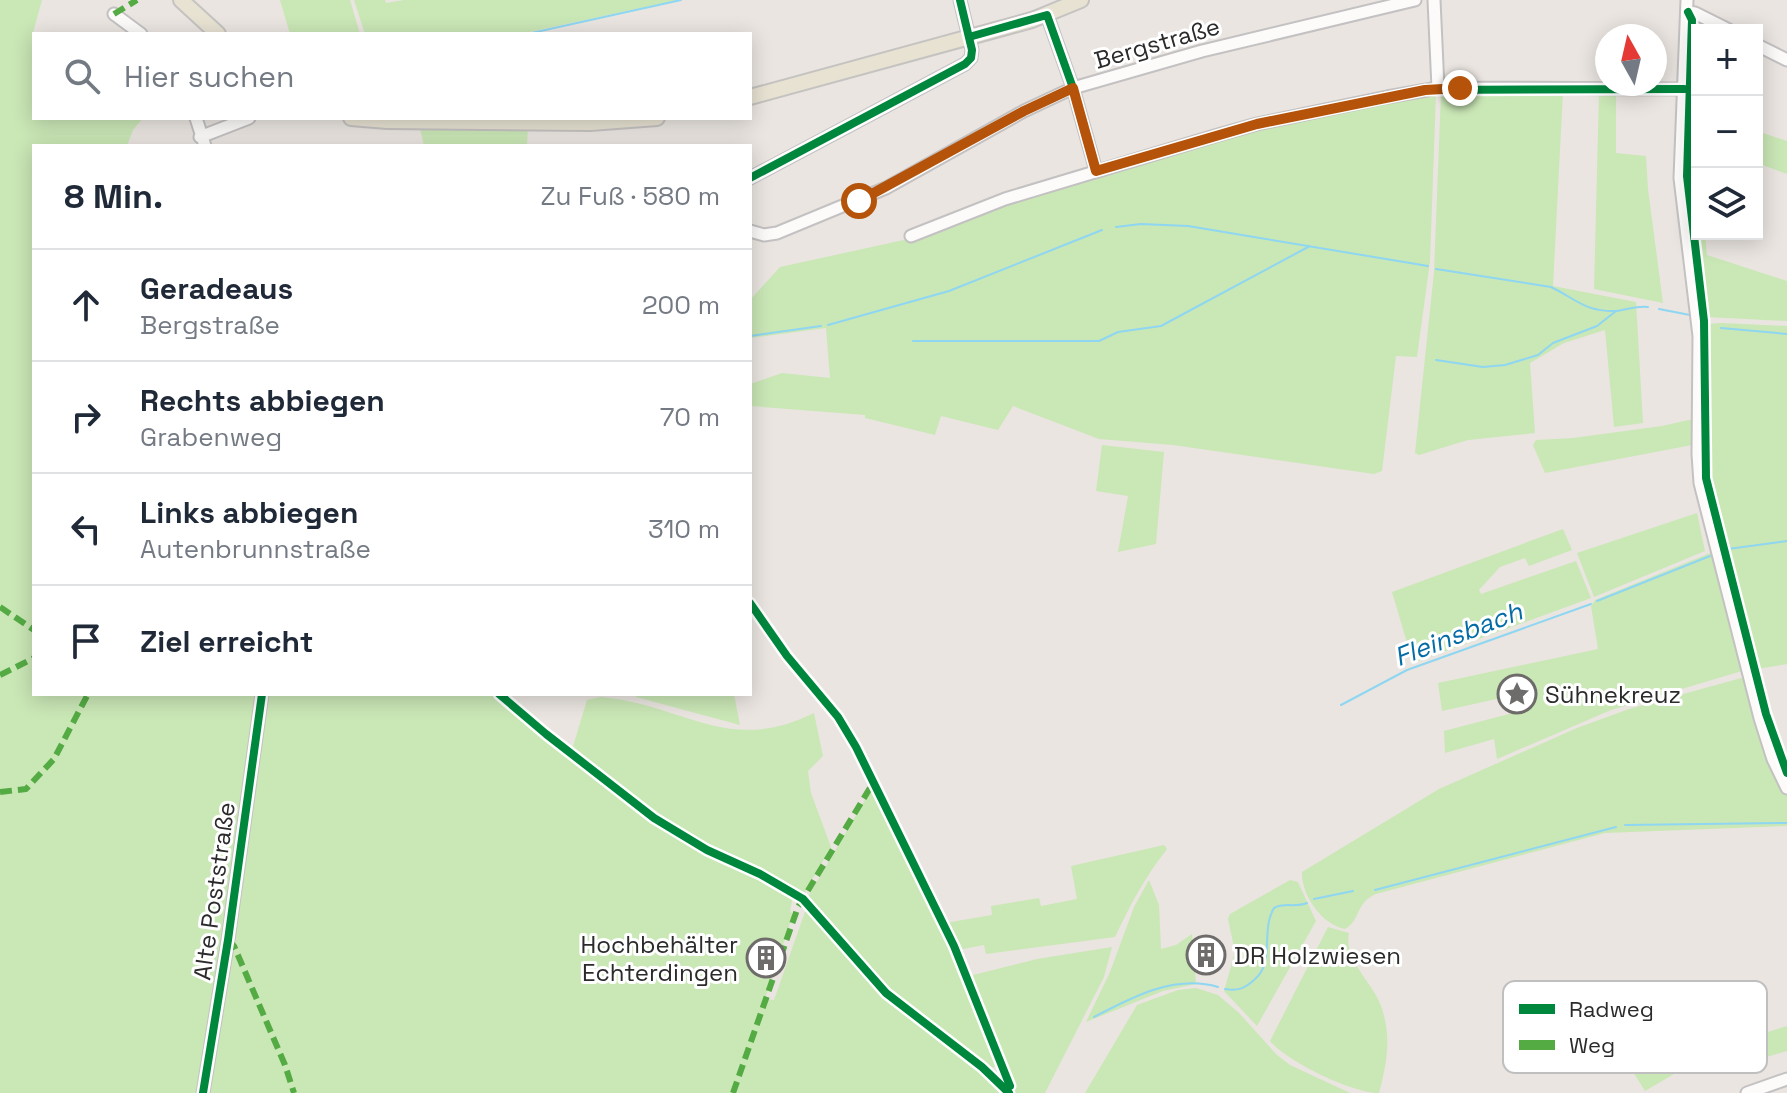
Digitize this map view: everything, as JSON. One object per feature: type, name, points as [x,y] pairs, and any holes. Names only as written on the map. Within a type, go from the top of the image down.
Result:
[{"type":"main road","points":[[181,0],[216,32]]},
{"type":"main road","points":[[752,96],[1047,15],[1081,0]]},
{"type":"main road","points":[[375,120],[579,123],[626,120]]},
{"type":"street","points":[[752,177],[965,64],[972,54],[960,0]]},
{"type":"street","name":"Bergstraße","points":[[752,232],[764,235],[777,233],[859,201],[1024,111],[1073,88],[1202,51],[1415,0]]},
{"type":"street","points":[[1434,0],[1438,88]]},
{"type":"street","points":[[1688,6],[1717,24]]},
{"type":"street","points":[[1688,6],[1681,187],[1697,321],[1700,371],[1698,454],[1705,511],[1737,620],[1768,745],[1787,788]]},
{"type":"street","points":[[114,14],[138,32]]},
{"type":"street","points":[[1047,15],[1073,88],[1096,171]]},
{"type":"street","points":[[1763,48],[1787,60]]},
{"type":"street","points":[[911,236],[977,208],[1257,124],[1438,88],[1684,89]]},
{"type":"street","points":[[197,120],[203,142],[245,120]]},
{"type":"street","name":"Alte Poststraße","points":[[203,1093],[262,696]]},
{"type":"street","points":[[1747,1093],[1763,1090],[1787,1079]]},
{"type":"green space","points":[[0,0],[42,0],[32,32],[32,120],[141,120],[128,144],[32,144],[32,696],[495,696],[536,732],[661,828],[793,897],[790,911],[793,914],[765,999],[774,1000],[807,906],[880,994],[972,1055],[888,992],[809,903],[808,897],[869,793],[875,791],[955,954],[996,1065],[993,1068],[986,1065],[1004,1083],[1009,1093],[0,1093]]},
{"type":"green space","points":[[280,0],[350,0],[359,32],[289,32]]},
{"type":"green space","points":[[354,0],[385,0],[386,3],[404,0],[678,0],[529,32],[364,32]]},
{"type":"green space","points":[[1443,91],[1563,92],[1553,286],[1636,302],[1643,423],[1614,427],[1605,330],[1564,343],[1530,363],[1535,433],[1468,440],[1419,455],[1415,453],[1434,272]]},
{"type":"green space","points":[[1436,93],[1430,261],[1417,357],[1396,356],[1382,471],[1374,474],[1173,445],[1099,439],[1013,406],[998,430],[941,416],[935,435],[865,418],[865,415],[752,406],[752,383],[782,373],[830,378],[826,328],[752,338],[752,298],[780,267],[913,238],[992,211],[991,206],[1271,124]]},
{"type":"green space","points":[[1599,96],[1616,96],[1616,153],[1646,156],[1663,303],[1594,289]]},
{"type":"green space","points":[[1691,110],[1691,210],[1689,194]]},
{"type":"green space","points":[[528,127],[527,144],[424,144],[420,128]]},
{"type":"green space","points":[[1763,133],[1787,141],[1787,174],[1763,165]]},
{"type":"green space","points":[[1695,240],[1706,240],[1707,255],[1787,281],[1787,321],[1707,317],[1704,314]]},
{"type":"green space","points":[[1706,324],[1787,326],[1787,664],[1757,669],[1723,550],[1708,478],[1705,440]]},
{"type":"green space","points":[[1693,419],[1692,445],[1545,473],[1533,445],[1536,440],[1573,438]]},
{"type":"green space","points":[[1102,445],[1164,452],[1156,544],[1118,552],[1128,496],[1096,491]]},
{"type":"green space","points":[[1697,513],[1705,551],[1594,597],[1577,553]]},
{"type":"green space","points":[[1563,529],[1572,550],[1529,566],[1525,558],[1500,567],[1479,590],[1481,594],[1576,561],[1591,598],[1413,663],[1392,592]]},
{"type":"green space","points":[[1710,553],[1714,556],[1744,667],[1742,671],[1611,710],[1497,759],[1494,739],[1445,753],[1444,731],[1532,708],[1528,692],[1442,711],[1438,683],[1598,649],[1591,606],[1595,600]]},
{"type":"green space","points":[[1745,677],[1787,796],[1787,826],[1605,833],[1376,894],[1365,902],[1354,921],[1345,929],[1328,922],[1309,899],[1302,872],[1439,789],[1577,728],[1629,709]]},
{"type":"green space","points":[[734,696],[740,725],[636,697]]},
{"type":"green space","points":[[601,697],[630,701],[730,729],[756,730],[784,725],[814,713],[823,756],[808,771],[811,793],[831,847],[805,892],[799,893],[694,840],[571,753],[587,700]]},
{"type":"green space","points":[[1164,845],[1167,849],[1138,892],[1115,937],[986,954],[984,945],[958,950],[945,923],[992,915],[991,906],[1039,898],[1041,906],[1077,899],[1071,866]]},
{"type":"green space","points":[[1149,880],[1159,905],[1161,949],[1176,945],[1192,934],[1196,984],[1163,991],[1086,1022],[1110,972],[1134,907]]},
{"type":"green space","points":[[1290,880],[1298,882],[1316,921],[1257,1026],[1224,991],[1235,952],[1228,919],[1230,914]]},
{"type":"green space","points":[[1328,927],[1349,933],[1348,943],[1354,962],[1381,1006],[1387,1050],[1379,1093],[1353,1088],[1321,1075],[1291,1058],[1270,1041]]},
{"type":"green space","points":[[1112,947],[1104,977],[1045,1093],[1016,1093],[996,1051],[969,976],[1037,959]]},
{"type":"green space","points":[[1196,988],[1218,995],[1290,1065],[1350,1093],[1085,1093],[1137,1005],[1178,990]]},
{"type":"green space","points":[[1787,1026],[1787,1051],[1767,1057],[1767,1032]]},
{"type":"green space","points":[[1634,1073],[1676,1073],[1645,1091]]},
{"type":"waterway","points":[[536,32],[681,0]]},
{"type":"waterway","points":[[1116,227],[1141,224],[1188,226],[1428,266]]},
{"type":"waterway","points":[[828,325],[949,291],[1102,230]]},
{"type":"waterway","points":[[913,341],[1099,341],[1118,332],[1161,326],[1310,246]]},
{"type":"waterway","points":[[1436,269],[1551,287],[1581,304],[1605,311],[1648,307]]},
{"type":"waterway","points":[[1659,309],[1690,315]]},
{"type":"waterway","points":[[1436,360],[1483,367],[1505,365],[1538,355],[1553,343],[1597,326],[1616,311]]},
{"type":"waterway","points":[[752,336],[821,326]]},
{"type":"waterway","points":[[1721,328],[1787,334]]},
{"type":"waterway","name":"Fleinsbach","points":[[1728,549],[1787,541]]},
{"type":"waterway","name":"Fleinsbach","points":[[1597,601],[1710,556]]},
{"type":"waterway","name":"Fleinsbach","points":[[1341,705],[1407,670],[1591,604]]},
{"type":"waterway","points":[[1625,825],[1787,823]]},
{"type":"waterway","points":[[1375,890],[1616,827]]},
{"type":"waterway","points":[[1314,899],[1353,891]]},
{"type":"waterway","points":[[1225,989],[1244,987],[1261,973],[1274,908],[1307,903]]},
{"type":"waterway","points":[[1094,1017],[1139,995],[1170,986],[1186,983],[1218,987]]},
{"type":"marked path","points":[[114,14],[137,0]]},
{"type":"marked path","points":[[0,607],[32,629]]},
{"type":"marked path","points":[[0,675],[32,659]]},
{"type":"marked path","points":[[0,792],[26,789],[54,759],[87,696]]},
{"type":"marked path","points":[[733,1093],[798,907],[873,783]]},
{"type":"marked path","points":[[228,940],[234,946],[294,1093]]},
{"type":"cycle path","points":[[752,177],[965,64],[971,58],[972,50],[960,0]]},
{"type":"cycle path","points":[[1688,12],[1692,20],[1687,176],[1704,321],[1706,478],[1766,714],[1787,773]]},
{"type":"cycle path","points":[[969,37],[1047,15],[1073,88],[1096,171],[1257,124],[1425,90],[1684,89]]},
{"type":"cycle path","points":[[752,606],[787,656],[838,717],[856,747],[954,946],[1010,1086]]},
{"type":"cycle path","points":[[203,1093],[262,696]]},
{"type":"cycle path","points":[[501,696],[654,818],[707,850],[760,874],[803,899],[886,993],[982,1067],[1009,1093]]},
{"type":"place","name":"Sühnekreuz","points":[[1517,694]]},
{"type":"place","name":"DR Holzwiesen","points":[[1206,955]]},
{"type":"place","name":"Hochbehälter Echterdingen","points":[[766,958]]},
{"type":"route","points":[[859,201],[1024,111],[1073,88],[1096,171],[1257,124],[1425,90],[1460,88]]}]
